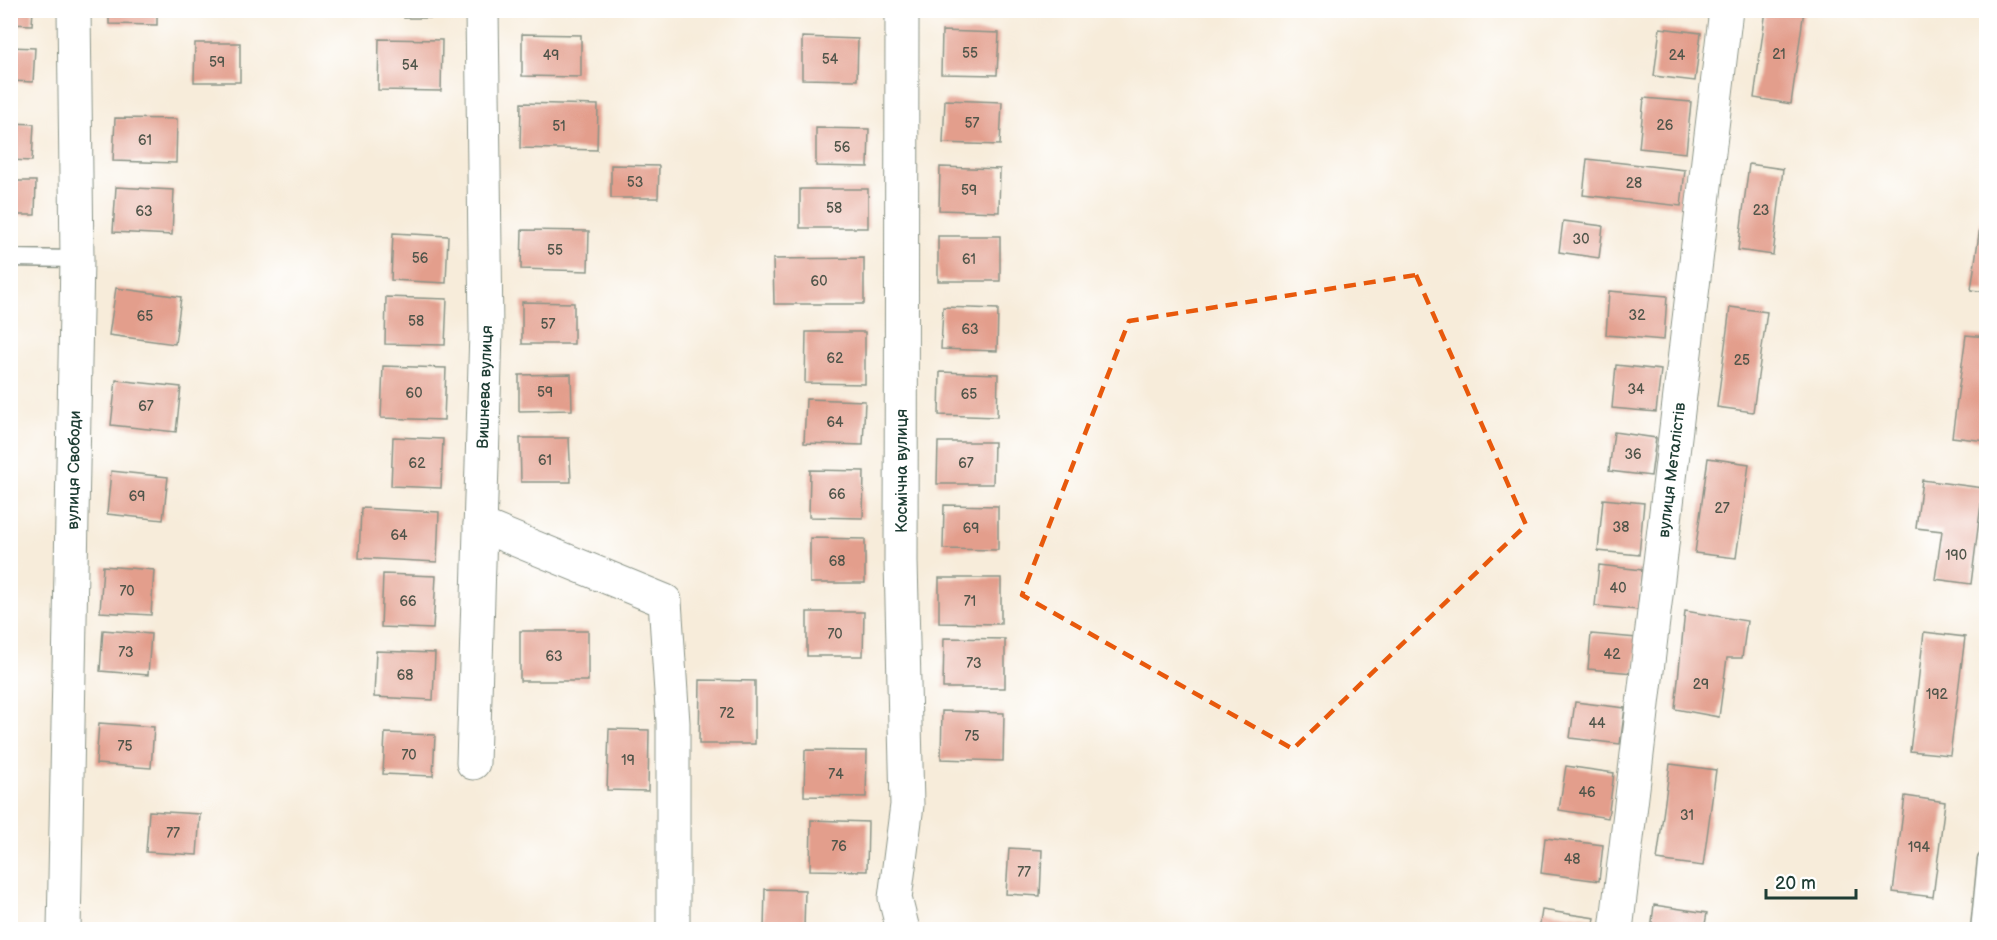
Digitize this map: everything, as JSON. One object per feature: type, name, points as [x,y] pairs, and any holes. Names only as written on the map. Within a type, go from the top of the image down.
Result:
[{"type":"street","name":"вулиця Свободи","points":[[64,930],[77,259],[74,10]]},
{"type":"street","name":"Вишнева вулиця","points":[[473,763],[486,331],[482,10]]},
{"type":"street","name":"Космічна вулиця","points":[[902,10],[901,562],[907,805],[895,898],[903,930]]},
{"type":"street","name":"вулиця Металістів","points":[[1616,930],[1726,10]]},
{"type":"street","points":[[480,525],[665,601],[673,723],[673,930]]},
{"type":"lane","points":[[10,258],[77,259]]},
{"type":"lane","points":[[1978,930],[1986,860]]},
{"type":"highlighted area","points":[[1416,275],[1526,525],[1293,749],[1022,595],[1129,321]]},
{"type":"building","points":[[10,10],[33,10],[32,25],[10,24]]},
{"type":"building","points":[[109,10],[157,10],[157,25],[109,24]]},
{"type":"building","points":[[404,10],[448,10],[448,18],[404,18]]},
{"type":"building","points":[[1766,10],[1804,10],[1791,104],[1754,98]]},
{"type":"building","points":[[1660,28],[1701,33],[1695,81],[1654,76]]},
{"type":"building","points":[[942,31],[999,33],[997,75],[941,74]]},
{"type":"building","points":[[522,34],[581,35],[581,77],[522,76]]},
{"type":"building","points":[[802,37],[858,39],[857,80],[802,79]]},
{"type":"building","points":[[379,39],[442,40],[441,91],[378,90]]},
{"type":"building","points":[[195,43],[240,43],[240,82],[194,82]]},
{"type":"building","points":[[10,47],[35,48],[33,82],[10,81]]},
{"type":"building","points":[[1644,98],[1691,102],[1686,153],[1639,148]]},
{"type":"building","points":[[945,100],[1002,102],[1000,145],[943,143]]},
{"type":"building","points":[[521,103],[598,105],[597,150],[520,148]]},
{"type":"building","points":[[115,118],[177,119],[176,163],[113,161]]},
{"type":"building","points":[[10,123],[34,124],[32,161],[10,160]]},
{"type":"building","points":[[816,128],[869,129],[868,167],[816,166]]},
{"type":"building","points":[[1587,159],[1685,170],[1681,206],[1583,195]]},
{"type":"building","points":[[1749,164],[1783,169],[1773,255],[1738,250]]},
{"type":"building","points":[[611,165],[659,166],[658,198],[611,198]]},
{"type":"building","points":[[940,167],[1000,169],[999,212],[939,210]]},
{"type":"building","points":[[10,181],[36,181],[35,215],[10,215]]},
{"type":"building","points":[[116,187],[174,190],[172,235],[113,232]]},
{"type":"building","points":[[800,189],[868,189],[868,228],[800,228]]},
{"type":"building","points":[[1986,192],[1986,292],[1971,290]]},
{"type":"building","points":[[1563,221],[1603,226],[1599,258],[1559,252]]},
{"type":"building","points":[[522,230],[589,231],[588,271],[521,269]]},
{"type":"building","points":[[393,233],[448,236],[446,283],[391,280]]},
{"type":"building","points":[[938,236],[1000,236],[1000,281],[938,281]]},
{"type":"building","points":[[864,258],[864,304],[774,304],[773,259]]},
{"type":"building","points":[[116,288],[181,297],[175,344],[109,335]]},
{"type":"building","points":[[1609,291],[1667,296],[1664,340],[1606,335]]},
{"type":"building","points":[[386,297],[447,299],[445,345],[385,344]]},
{"type":"building","points":[[522,302],[574,303],[574,344],[522,344]]},
{"type":"building","points":[[943,307],[998,309],[997,351],[941,349]]},
{"type":"building","points":[[1730,307],[1767,312],[1753,412],[1717,407]]},
{"type":"building","points":[[806,332],[865,332],[865,384],[805,383]]},
{"type":"building","points":[[1966,335],[1986,337],[1986,441],[1952,437]]},
{"type":"building","points":[[1616,365],[1661,370],[1656,412],[1612,408]]},
{"type":"building","points":[[383,366],[446,368],[444,420],[381,418]]},
{"type":"building","points":[[940,372],[998,374],[997,417],[939,415]]},
{"type":"building","points":[[571,374],[572,410],[519,411],[519,375]]},
{"type":"building","points":[[116,380],[181,387],[176,432],[111,425]]},
{"type":"building","points":[[806,399],[865,401],[863,445],[804,443]]},
{"type":"building","points":[[1614,432],[1656,438],[1651,476],[1609,471]]},
{"type":"building","points":[[393,437],[443,439],[441,488],[391,486]]},
{"type":"building","points":[[520,438],[569,438],[571,482],[521,482]]},
{"type":"building","points":[[938,442],[994,442],[993,484],[937,484]]},
{"type":"building","points":[[1708,458],[1749,464],[1736,558],[1695,553]]},
{"type":"building","points":[[810,470],[864,471],[863,518],[809,517]]},
{"type":"building","points":[[111,471],[168,477],[163,520],[107,514]]},
{"type":"building","points":[[1922,480],[1983,488],[1971,584],[1935,579],[1942,531],[1916,528]]},
{"type":"building","points":[[1603,499],[1644,503],[1639,555],[1598,551]]},
{"type":"building","points":[[944,505],[998,506],[998,550],[943,549]]},
{"type":"building","points":[[361,508],[439,512],[437,562],[359,558]]},
{"type":"building","points":[[810,538],[865,539],[865,583],[810,583]]},
{"type":"building","points":[[1599,565],[1642,570],[1638,610],[1595,606]]},
{"type":"building","points":[[103,566],[154,570],[151,615],[100,612]]},
{"type":"building","points":[[383,574],[436,576],[433,629],[381,627]]},
{"type":"building","points":[[939,578],[1001,578],[1001,624],[939,623]]},
{"type":"building","points":[[1685,611],[1747,621],[1742,658],[1727,658],[1719,717],[1675,709]]},
{"type":"building","points":[[807,612],[864,612],[863,656],[807,656]]},
{"type":"building","points":[[103,630],[151,634],[148,675],[100,671]]},
{"type":"building","points":[[520,631],[588,631],[588,681],[520,681]]},
{"type":"building","points":[[1924,632],[1965,637],[1950,755],[1910,751]]},
{"type":"building","points":[[1591,634],[1637,638],[1634,673],[1588,669]]},
{"type":"building","points":[[944,638],[1005,639],[1005,688],[943,688]]},
{"type":"building","points":[[376,651],[435,653],[433,700],[374,697]]},
{"type":"building","points":[[700,680],[755,681],[755,744],[699,744]]},
{"type":"building","points":[[1575,702],[1625,708],[1620,744],[1570,738]]},
{"type":"building","points":[[942,711],[1004,713],[1003,761],[941,759]]},
{"type":"building","points":[[99,723],[154,727],[151,768],[96,764]]},
{"type":"building","points":[[609,729],[649,730],[648,791],[607,790]]},
{"type":"building","points":[[385,733],[435,735],[433,776],[383,774]]},
{"type":"building","points":[[805,750],[867,751],[866,797],[804,796]]},
{"type":"building","points":[[1670,764],[1716,770],[1703,866],[1657,860]]},
{"type":"building","points":[[1566,766],[1614,773],[1608,818],[1559,810]]},
{"type":"building","points":[[1905,796],[1945,802],[1933,897],[1893,892]]},
{"type":"building","points":[[149,811],[200,814],[197,855],[146,852]]},
{"type":"building","points":[[811,820],[868,822],[867,871],[810,870]]},
{"type":"building","points":[[1545,838],[1603,845],[1599,881],[1541,873]]},
{"type":"building","points":[[1009,848],[1042,850],[1040,896],[1006,894]]},
{"type":"building","points":[[765,889],[805,890],[804,930],[764,930]]},
{"type":"building","points":[[1654,905],[1707,913],[1704,930],[1651,930]]},
{"type":"building","points":[[1542,910],[1595,918],[1593,930],[1539,930]]}]
